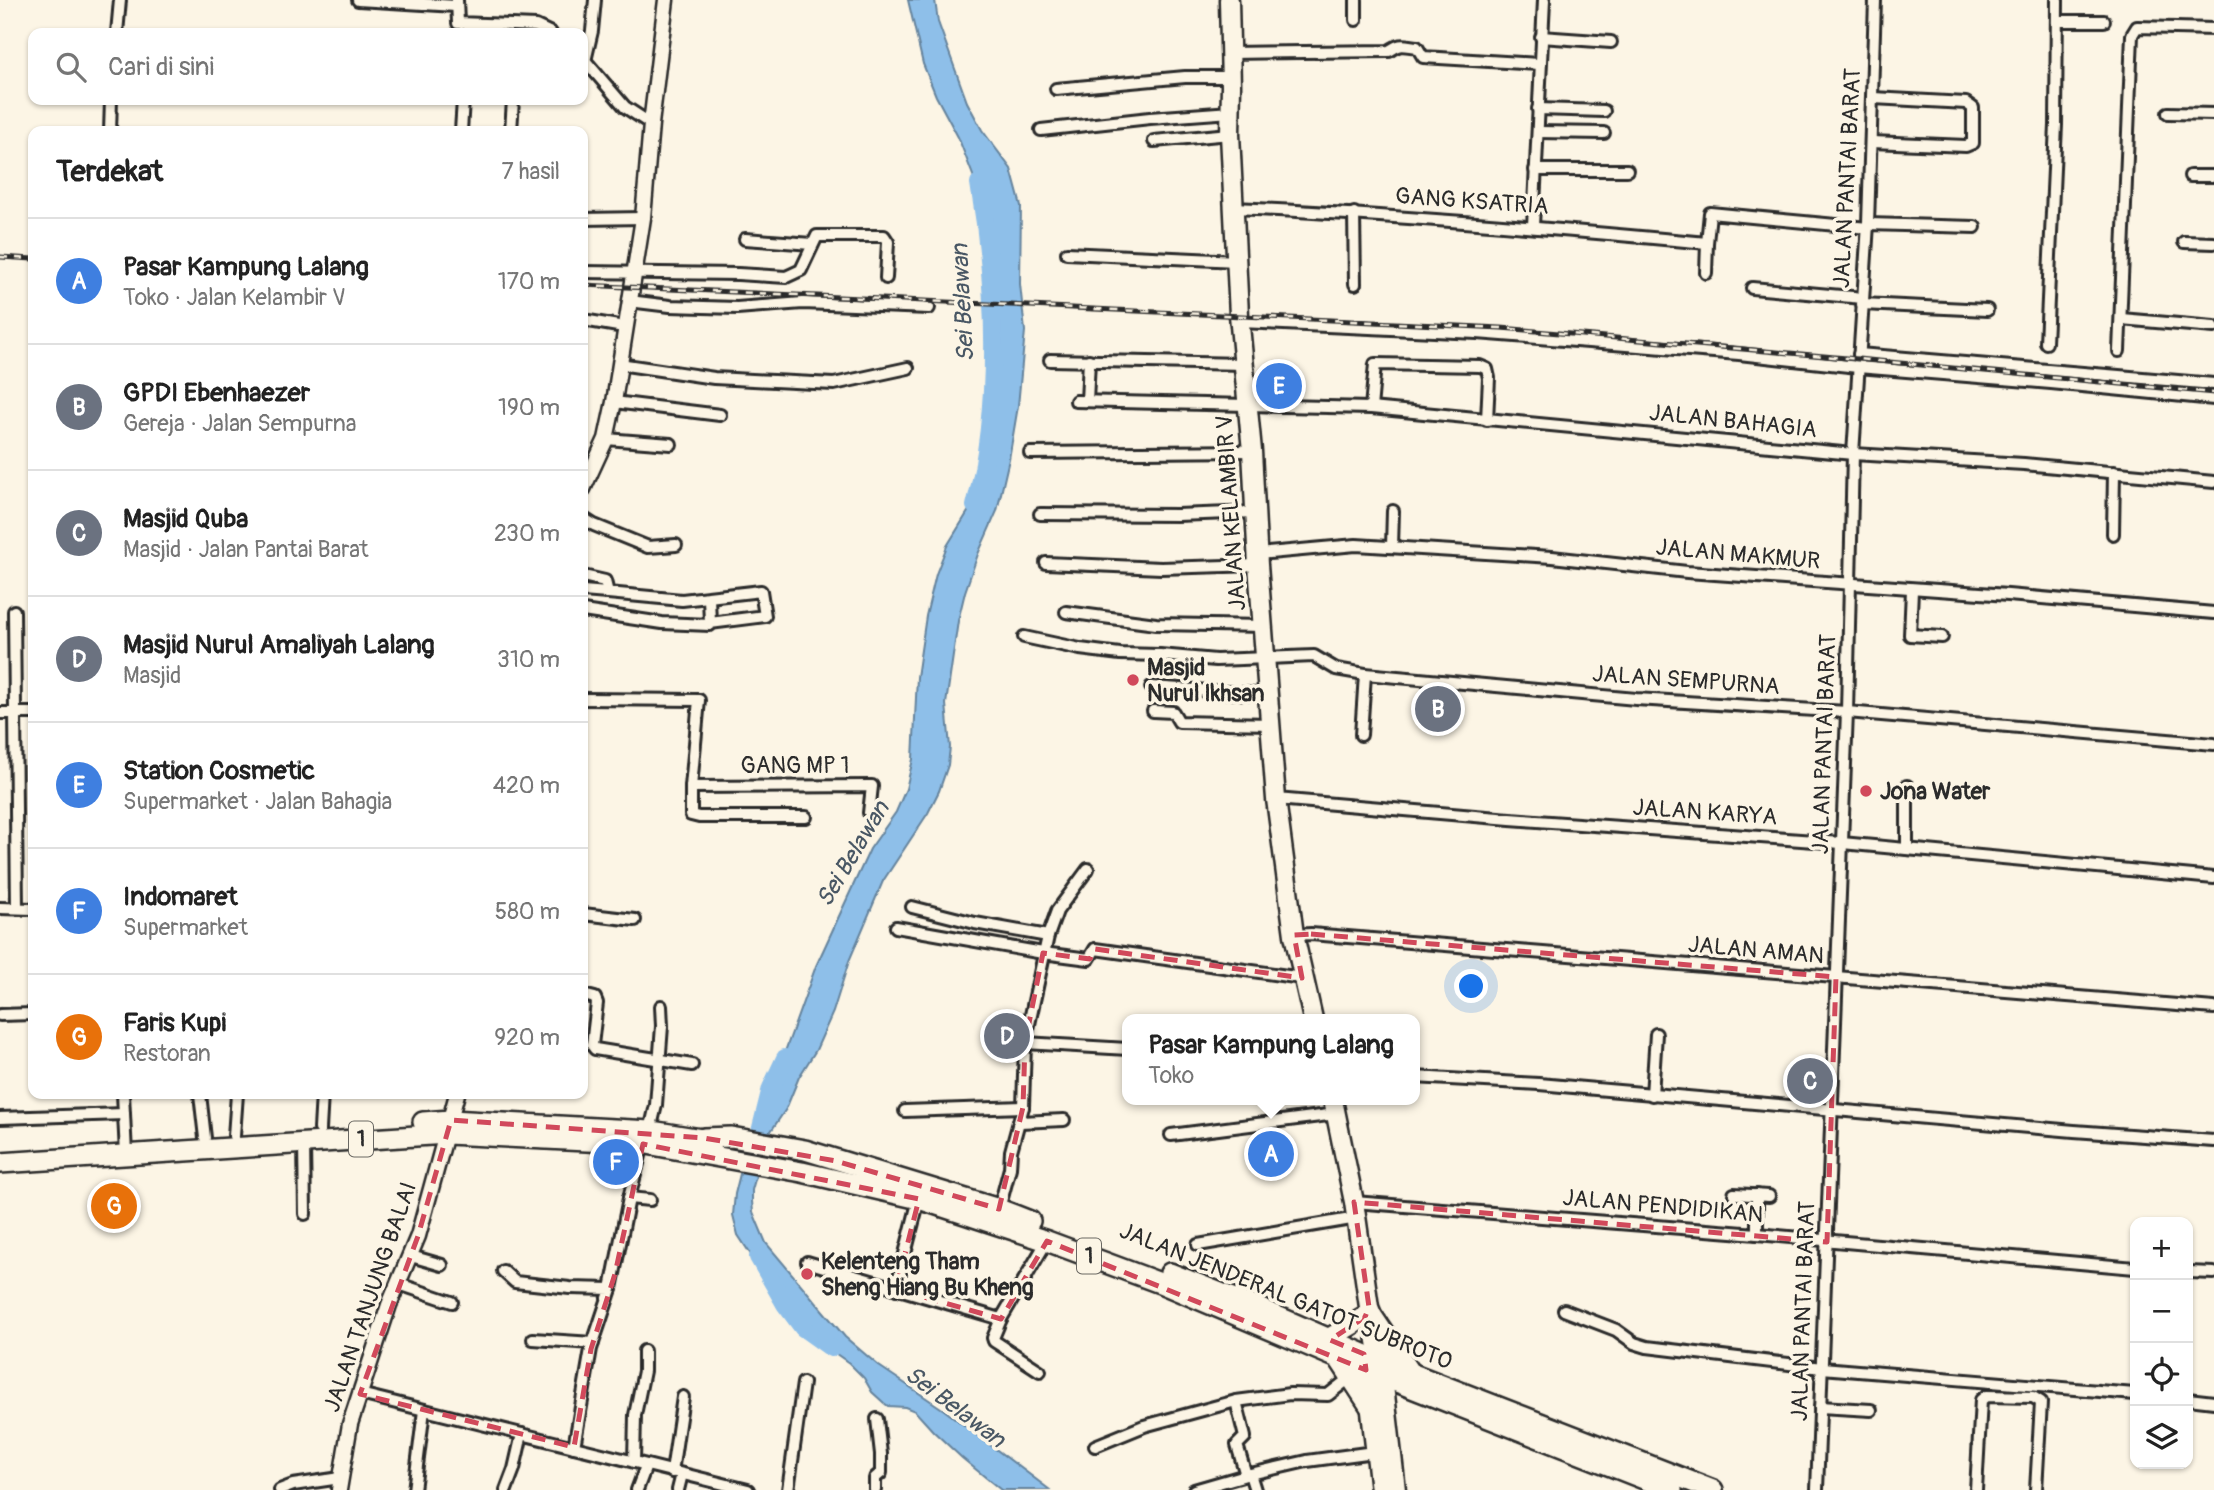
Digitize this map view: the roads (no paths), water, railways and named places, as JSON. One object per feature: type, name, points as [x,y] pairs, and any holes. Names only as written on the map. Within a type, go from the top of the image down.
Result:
[{"type":"highway","name":"1","points":[[0,1151],[304,1143],[449,1127]]},
{"type":"highway","name":"1","points":[[0,1163],[205,1138],[320,1129],[449,1127],[727,1146],[804,1160]]},
{"type":"highway","name":"1","points":[[647,1140],[704,1138],[727,1146]]},
{"type":"highway","name":"JALAN JENDERAL GATOT SUBROTO","points":[[804,1160],[836,1161],[999,1209],[1182,1278],[1328,1339],[1369,1368],[1411,1373],[1713,1490]]},
{"type":"highway","name":"JALAN JENDERAL GATOT SUBROTO","points":[[804,1160],[1048,1241],[1160,1283],[1339,1358],[1672,1490]]},
{"type":"highway","points":[[1328,1339],[1369,1314],[1411,1373]]},
{"type":"highway","points":[[1369,1368],[1371,1408]]},
{"type":"main road","name":"JALAN KELAMBIR V","points":[[1229,0],[1233,208],[1276,799],[1294,934],[1311,1014]]},
{"type":"main road","points":[[1335,1107],[1355,1210],[1369,1314],[1369,1368],[1396,1490]]},
{"type":"main road","points":[[1371,1408],[1380,1490]]},
{"type":"street","points":[[117,28],[120,0]]},
{"type":"street","points":[[358,0],[457,3],[458,23],[540,28]]},
{"type":"street","points":[[588,45],[595,0]]},
{"type":"street","points":[[588,478],[606,439],[614,402],[643,218],[666,0]]},
{"type":"street","points":[[1356,0],[1356,20]]},
{"type":"street","points":[[1533,226],[1544,0]]},
{"type":"street","name":"JALAN PANTAI BARAT","points":[[1817,1490],[1847,712],[1853,454],[1868,226],[1875,0]]},
{"type":"street","points":[[2046,343],[2056,125],[2057,0]]},
{"type":"street","points":[[2057,21],[2104,21]]},
{"type":"street","points":[[2119,351],[2134,30],[2137,27],[2214,29]]},
{"type":"street","points":[[1541,37],[1611,43]]},
{"type":"street","points":[[1230,53],[1389,51],[1400,45],[1417,47],[1423,57],[1539,64]]},
{"type":"street","points":[[588,65],[625,107],[651,124]]},
{"type":"street","points":[[1056,89],[1185,77],[1231,77]]},
{"type":"street","points":[[1872,98],[1966,103],[1973,108],[1973,143],[1966,146],[1872,142]]},
{"type":"street","points":[[110,126],[111,105]]},
{"type":"street","points":[[461,126],[463,105]]},
{"type":"street","points":[[511,126],[513,105]]},
{"type":"street","points":[[1538,109],[1604,111]]},
{"type":"street","points":[[1041,130],[1231,112]]},
{"type":"street","points":[[2168,113],[2214,114]]},
{"type":"street","points":[[1538,132],[1604,133]]},
{"type":"street","points":[[1154,141],[1230,134]]},
{"type":"street","points":[[1535,170],[1627,170]]},
{"type":"street","points":[[2190,176],[2214,176]]},
{"type":"street","name":"GANG KSATRIA","points":[[1233,208],[1533,226],[1707,243]]},
{"type":"street","points":[[1706,273],[1709,215],[1712,213],[1788,222],[1975,227]]},
{"type":"street","points":[[1354,214],[1354,284]]},
{"type":"street","points":[[588,219],[643,218]]},
{"type":"street","points":[[588,272],[786,277],[801,270],[817,236],[884,236],[888,242],[886,278]]},
{"type":"street","points":[[745,239],[812,244]]},
{"type":"street","points":[[2184,242],[2214,243]]},
{"type":"street","points":[[1067,253],[1237,261]]},
{"type":"street","points":[[1752,288],[1863,301],[1987,310]]},
{"type":"street","points":[[629,301],[670,306],[737,308],[803,303],[929,309]]},
{"type":"street","points":[[2121,318],[2214,327]]},
{"type":"street","points":[[588,321],[624,327]]},
{"type":"street","points":[[1240,322],[1477,333],[1739,354],[2214,399]]},
{"type":"street","points":[[1859,354],[2214,384]]},
{"type":"street","points":[[1050,360],[1245,364]]},
{"type":"street","name":"JALAN BAHAGIA","points":[[1089,360],[1081,401],[1371,408],[1853,454],[2024,464],[2214,482]]},
{"type":"street","points":[[619,364],[700,376],[834,384],[908,368]]},
{"type":"street","points":[[1371,408],[1375,365],[1480,366],[1487,369],[1489,378],[1488,420]]},
{"type":"street","points":[[614,402],[720,415]]},
{"type":"street","points":[[606,439],[671,444]]},
{"type":"street","points":[[1030,453],[1252,452]]},
{"type":"street","points":[[2113,534],[2114,471]]},
{"type":"street","points":[[1392,547],[1394,511]]},
{"type":"street","points":[[1041,514],[1177,515],[1256,512]]},
{"type":"street","points":[[588,521],[648,547],[676,545]]},
{"type":"street","name":"JALAN MAKMUR","points":[[1046,562],[1161,568],[1258,559],[1356,545],[1552,557],[1687,572],[2214,613]]},
{"type":"street","points":[[588,577],[605,581],[607,593]]},
{"type":"street","points":[[588,591],[682,600],[761,590],[765,616],[710,625],[662,624],[588,612]]},
{"type":"street","points":[[1912,590],[1910,635],[1942,637]]},
{"type":"street","points":[[709,597],[710,623]]},
{"type":"street","points":[[14,611],[17,908]]},
{"type":"street","points":[[1066,612],[1156,624],[1264,626]]},
{"type":"street","name":"JALAN SEMPURNA","points":[[1024,637],[1120,654],[1216,660],[1314,656],[1336,669],[1364,674],[1636,699],[1847,712],[2214,744]]},
{"type":"street","points":[[1361,735],[1364,674]]},
{"type":"street","points":[[1151,687],[1268,695]]},
{"type":"street","points":[[588,699],[699,700],[691,787],[691,815],[694,817],[806,817]]},
{"type":"street","points":[[1153,711],[1173,712],[1179,722],[1271,724]]},
{"type":"street","points":[[0,713],[28,713]]},
{"type":"street","name":"GANG MP 1","points":[[691,787],[872,786],[869,813]]},
{"type":"street","points":[[1907,786],[1907,849]]},
{"type":"street","name":"JALAN KARYA","points":[[1276,799],[1842,843],[2214,878]]},
{"type":"street","points":[[999,1209],[1023,1107],[1025,1043],[1048,936],[1058,911],[1088,869]]},
{"type":"street","points":[[912,907],[975,923],[1048,936]]},
{"type":"street","points":[[0,908],[28,909]]},
{"type":"street","points":[[588,915],[635,920]]},
{"type":"street","points":[[896,928],[1090,959],[1096,949],[1302,978]]},
{"type":"street","name":"JALAN AMAN","points":[[1294,934],[2214,1008]]},
{"type":"street","points":[[588,996],[595,998],[597,1003],[592,1045],[595,1049],[692,1065]]},
{"type":"street","points":[[574,1447],[593,1343],[611,1289],[629,1198],[656,1105],[661,1006]]},
{"type":"street","points":[[0,1015],[28,1014]]},
{"type":"street","points":[[1652,1094],[1656,1034]]},
{"type":"street","points":[[1025,1043],[1122,1049]]},
{"type":"street","points":[[1420,1077],[1539,1084],[2214,1141]]},
{"type":"street","points":[[123,1099],[126,1149]]},
{"type":"street","points":[[201,1099],[205,1138]]},
{"type":"street","points":[[234,1136],[237,1099]]},
{"type":"street","points":[[320,1129],[321,1099]]},
{"type":"street","name":"JALAN TANJUNG BALAI","points":[[340,1484],[350,1424],[389,1305],[411,1256],[456,1099]]},
{"type":"street","points":[[905,1111],[1023,1107]]},
{"type":"street","points":[[1171,1135],[1335,1107]]},
{"type":"street","points":[[0,1118],[124,1114]]},
{"type":"street","points":[[1020,1122],[1064,1120]]},
{"type":"street","points":[[304,1143],[305,1213]]},
{"type":"street","points":[[1734,1194],[1769,1196]]},
{"type":"street","points":[[1757,1195],[1757,1234]]},
{"type":"street","points":[[629,1198],[650,1200]]},
{"type":"street","points":[[896,1289],[919,1199]]},
{"type":"street","name":"JALAN PENDIDIKAN","points":[[1198,1245],[1355,1210],[1757,1234],[2130,1268]]},
{"type":"street","points":[[1040,1371],[994,1341],[994,1336],[1001,1319],[1048,1241]]},
{"type":"street","points":[[411,1256],[442,1265]]},
{"type":"street","points":[[807,1262],[1001,1319]]},
{"type":"street","points":[[503,1271],[515,1282],[611,1289]]},
{"type":"street","points":[[2193,1272],[2214,1273]]},
{"type":"street","points":[[399,1284],[452,1302]]},
{"type":"street","points":[[1564,1310],[1616,1329],[1634,1343],[1647,1347],[1822,1368],[2130,1394]]},
{"type":"street","points":[[533,1339],[593,1343]]},
{"type":"street","points":[[634,1462],[635,1415],[644,1371],[643,1351]]},
{"type":"street","points":[[1095,1446],[1144,1426],[1236,1401],[1290,1394],[1328,1395],[1369,1368]]},
{"type":"street","points":[[788,1490],[803,1383]]},
{"type":"street","points":[[360,1394],[677,1473],[720,1487],[748,1490]]},
{"type":"street","points":[[1976,1490],[1981,1400],[1986,1396],[2033,1397],[2040,1402],[2036,1490]]},
{"type":"street","points":[[678,1490],[683,1397]]},
{"type":"street","points":[[2193,1400],[2214,1402]]},
{"type":"street","points":[[1236,1401],[1245,1437],[1237,1445],[1255,1490]]},
{"type":"street","points":[[1820,1407],[1871,1410]]},
{"type":"street","points":[[414,1490],[424,1410]]},
{"type":"street","points":[[875,1490],[875,1478],[880,1474],[881,1463],[877,1419]]},
{"type":"street","points":[[506,1490],[522,1434]]},
{"type":"street","points":[[1194,1490],[1307,1461],[1374,1452]]},
{"type":"street","points":[[637,1490],[646,1466]]},
{"type":"street","points":[[281,1490],[293,1485],[340,1484]]},
{"type":"water","name":"Sei Belawan","points":[[908,0],[935,0],[938,22],[967,102],[982,130],[1011,169],[1021,206],[1020,284],[1025,331],[1018,406],[997,511],[978,554],[958,621],[946,704],[950,747],[948,765],[928,813],[883,881],[849,961],[833,1012],[816,1050],[799,1077],[786,1109],[767,1137],[752,1190],[753,1212],[766,1243],[845,1337],[879,1366],[944,1410],[1050,1490],[1001,1490],[962,1458],[915,1411],[884,1403],[849,1363],[810,1332],[753,1258],[738,1235],[733,1215],[735,1194],[750,1134],[766,1118],[774,1082],[816,966],[870,849],[896,812],[906,789],[913,759],[917,677],[926,616],[936,574],[947,546],[974,502],[988,460],[994,331],[991,259],[984,212],[958,137],[936,96],[923,64]]},
{"type":"waterway","name":"Sei Belawan","points":[[975,506],[989,428],[993,345],[989,262],[979,183]]},
{"type":"waterway","name":"Sei Belawan","points":[[757,1144],[771,1088],[785,1058]]},
{"type":"waterway","name":"Sei Belawan","points":[[758,1257],[785,1304],[803,1328],[831,1348]]},
{"type":"railway","points":[[0,257],[28,259]]},
{"type":"railway","points":[[588,285],[1501,328],[2214,393]]},
{"type":"place","name":"Station Cosmetic","points":[[1279,386]]},
{"type":"place","name":"Masjid Nurul Ikhsan","points":[[1133,680]]},
{"type":"place","name":"GPDI Ebenhaezer","points":[[1438,709]]},
{"type":"place","name":"Jona Water","points":[[1866,791]]},
{"type":"place","name":"Masjid Nurul Amaliyah Lalang","points":[[1007,1036]]},
{"type":"place","name":"Masjid Quba","points":[[1810,1081]]},
{"type":"place","name":"Pasar Kampung Lalang","points":[[1271,1154]]},
{"type":"place","name":"Indomaret","points":[[616,1162]]},
{"type":"place","name":"Faris Kupi","points":[[114,1206]]},
{"type":"place","name":"Kelenteng Tham Sheng Hiang Bu Kheng","points":[[807,1274]]}]
